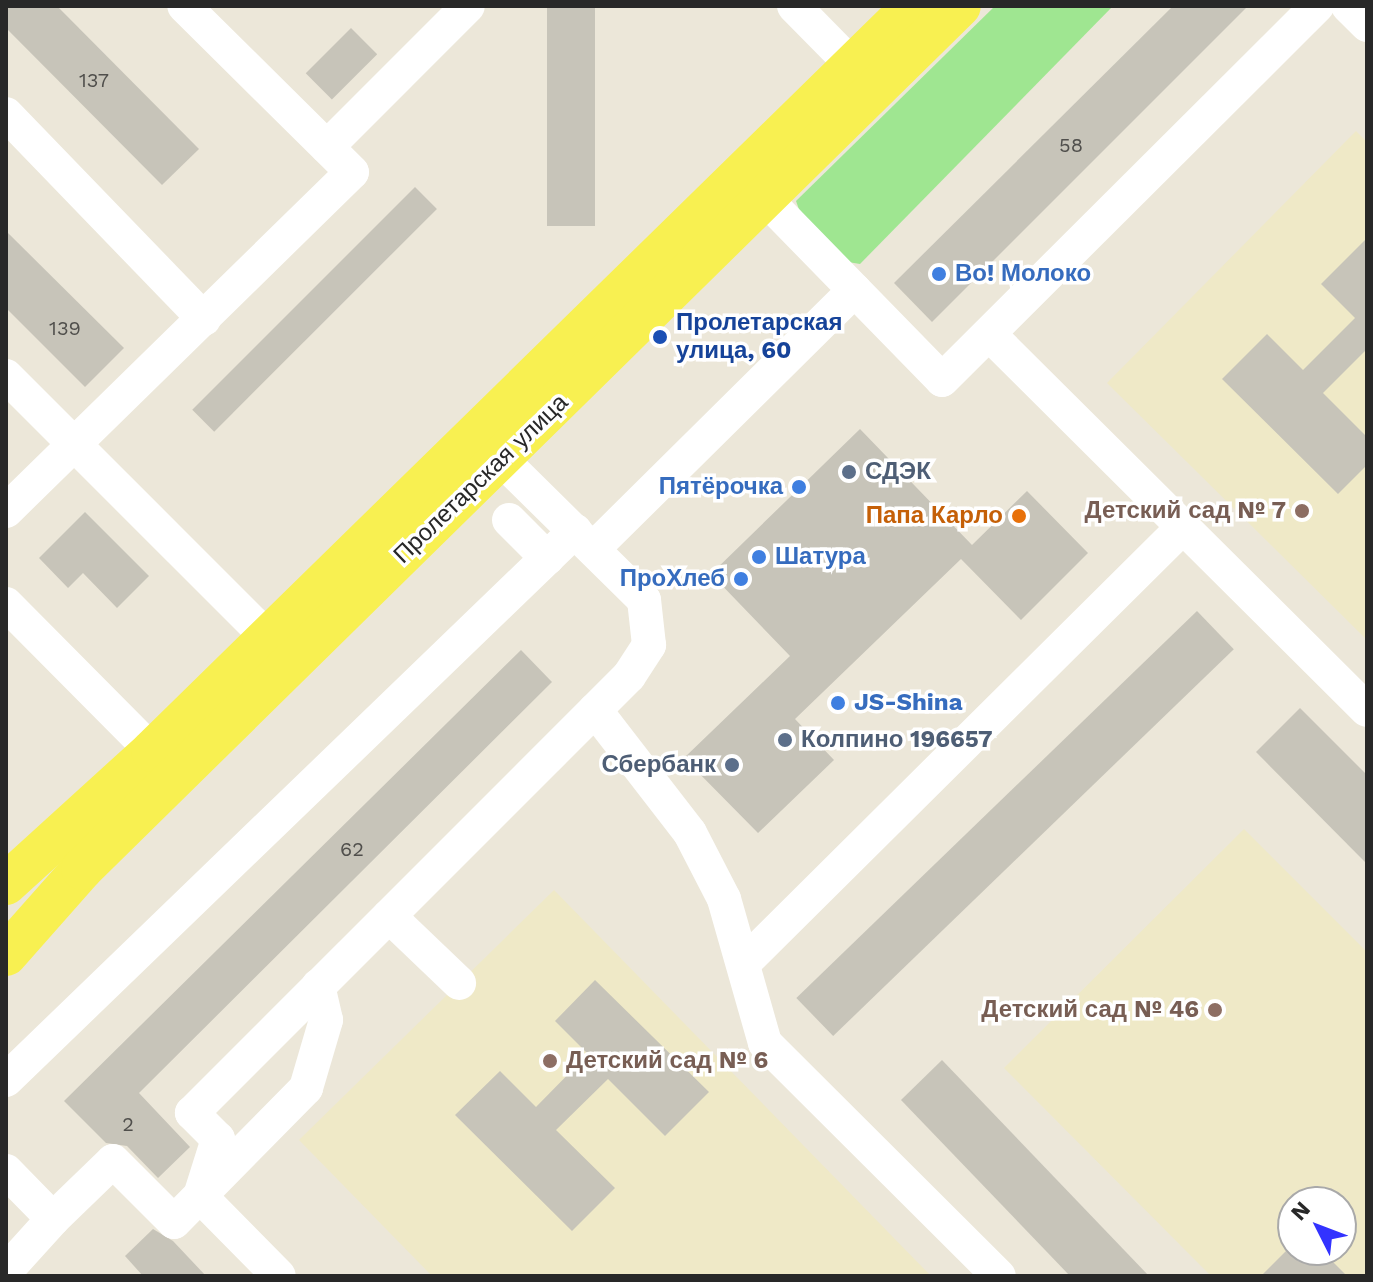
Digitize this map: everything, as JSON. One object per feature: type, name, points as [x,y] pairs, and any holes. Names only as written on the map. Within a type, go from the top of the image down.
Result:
[{"type":"main road","name":"Пролетарская улица","points":[[752,186],[852,65],[913,6]]},
{"type":"main road","name":"Пролетарская улица","points":[[6,955],[82,869],[489,447],[752,186],[960,6]]},
{"type":"main road","name":"Пролетарская улица","points":[[6,884],[152,751],[268,638],[489,447]]},
{"type":"lane","points":[[6,511],[77,445],[352,172],[184,6]]},
{"type":"lane","points":[[794,6],[852,65]]},
{"type":"lane","points":[[752,186],[942,380],[1317,6]]},
{"type":"lane","points":[[1348,6],[1367,25]]},
{"type":"lane","points":[[327,147],[454,11]]},
{"type":"lane","points":[[6,114],[204,319]]},
{"type":"lane","points":[[6,1080],[547,558],[584,540],[855,290]]},
{"type":"lane","points":[[989,334],[1367,710]]},
{"type":"lane","points":[[6,376],[268,638]]},
{"type":"lane","points":[[200,1196],[218,1139],[192,1113],[595,710],[649,645],[644,600],[489,447]]},
{"type":"lane","points":[[509,520],[547,558]]},
{"type":"lane","points":[[746,961],[1183,527]]},
{"type":"lane","points":[[6,604],[152,751]]},
{"type":"lane","points":[[595,710],[690,833],[724,899],[746,961],[765,1043],[999,1276]]},
{"type":"lane","points":[[389,916],[459,983]]},
{"type":"lane","points":[[6,1271],[53,1219],[113,1161],[174,1222],[306,1088],[326,1020],[318,986]]},
{"type":"lane","points":[[6,1171],[53,1219]]},
{"type":"lane","points":[[200,1196],[279,1276]]},
{"type":"shaded area","name":"Детский сад № 7","points":[[1356,131],[1367,142],[1367,640],[1107,383]]},
{"type":"shaded area","name":"Детский сад № 46","points":[[1244,829],[1367,952],[1367,1276],[1211,1276],[1004,1068]]},
{"type":"shaded area","name":"Детский сад № 6","points":[[554,890],[931,1276],[432,1276],[299,1140]]},
{"type":"green space","points":[[995,6],[1113,6],[860,264],[842,261],[802,218],[796,201]]},
{"type":"building","points":[[6,6],[57,6],[199,149],[162,185],[6,28]]},
{"type":"building","points":[[547,6],[595,6],[595,226],[547,226]]},
{"type":"building","points":[[1173,6],[1248,6],[932,322],[894,283]]},
{"type":"building","points":[[351,28],[377,54],[332,99],[306,73]]},
{"type":"building","points":[[415,187],[437,209],[214,432],[192,410]]},
{"type":"building","points":[[6,231],[124,348],[85,387],[6,308]]},
{"type":"building","points":[[1367,238],[1367,349],[1323,393],[1367,437],[1367,465],[1338,494],[1222,379],[1267,334],[1303,370],[1355,318],[1321,284]]},
{"type":"building","points":[[860,429],[972,545],[1027,491],[1088,553],[1021,620],[961,559],[795,719],[834,760],[758,833],[684,758],[790,656],[711,574]]},
{"type":"building","points":[[85,512],[149,576],[117,608],[83,573],[68,588],[39,558]]},
{"type":"building","points":[[1197,611],[1234,649],[833,1036],[796,998]]},
{"type":"building","points":[[521,650],[552,682],[139,1093],[190,1147],[158,1178],[127,1146],[106,1143],[64,1101]]},
{"type":"building","points":[[1300,708],[1367,775],[1367,864],[1256,752]]},
{"type":"building","points":[[595,980],[709,1092],[665,1136],[608,1079],[556,1130],[615,1188],[572,1231],[455,1115],[500,1071],[536,1107],[588,1054],[555,1021]]},
{"type":"building","points":[[942,1060],[1149,1276],[1070,1276],[901,1100]]},
{"type":"building","points":[[153,1229],[173,1241],[206,1276],[143,1276],[125,1256]]},
{"type":"building","points":[[1277,1260],[1277,1266],[1337,1266],[1347,1276],[1261,1276]]},
{"type":"place","name":"Во! Молоко","points":[[939,274]]},
{"type":"place","name":"Пролетарская улица, 60","points":[[660,337]]},
{"type":"place","name":"СДЭК","points":[[849,472]]},
{"type":"place","name":"Пятёрочка","points":[[799,487]]},
{"type":"place","name":"Детский сад № 7","points":[[1302,511]]},
{"type":"place","name":"Папа Карло","points":[[1019,516]]},
{"type":"place","name":"Шатура","points":[[759,557]]},
{"type":"place","name":"ПроХлеб","points":[[741,579]]},
{"type":"place","name":"JS-Shina","points":[[838,703]]},
{"type":"place","name":"Колпино 196657","points":[[785,740]]},
{"type":"place","name":"Сбербанк","points":[[732,765]]},
{"type":"place","name":"Детский сад № 46","points":[[1215,1010]]},
{"type":"place","name":"Детский сад № 6","points":[[550,1061]]}]
